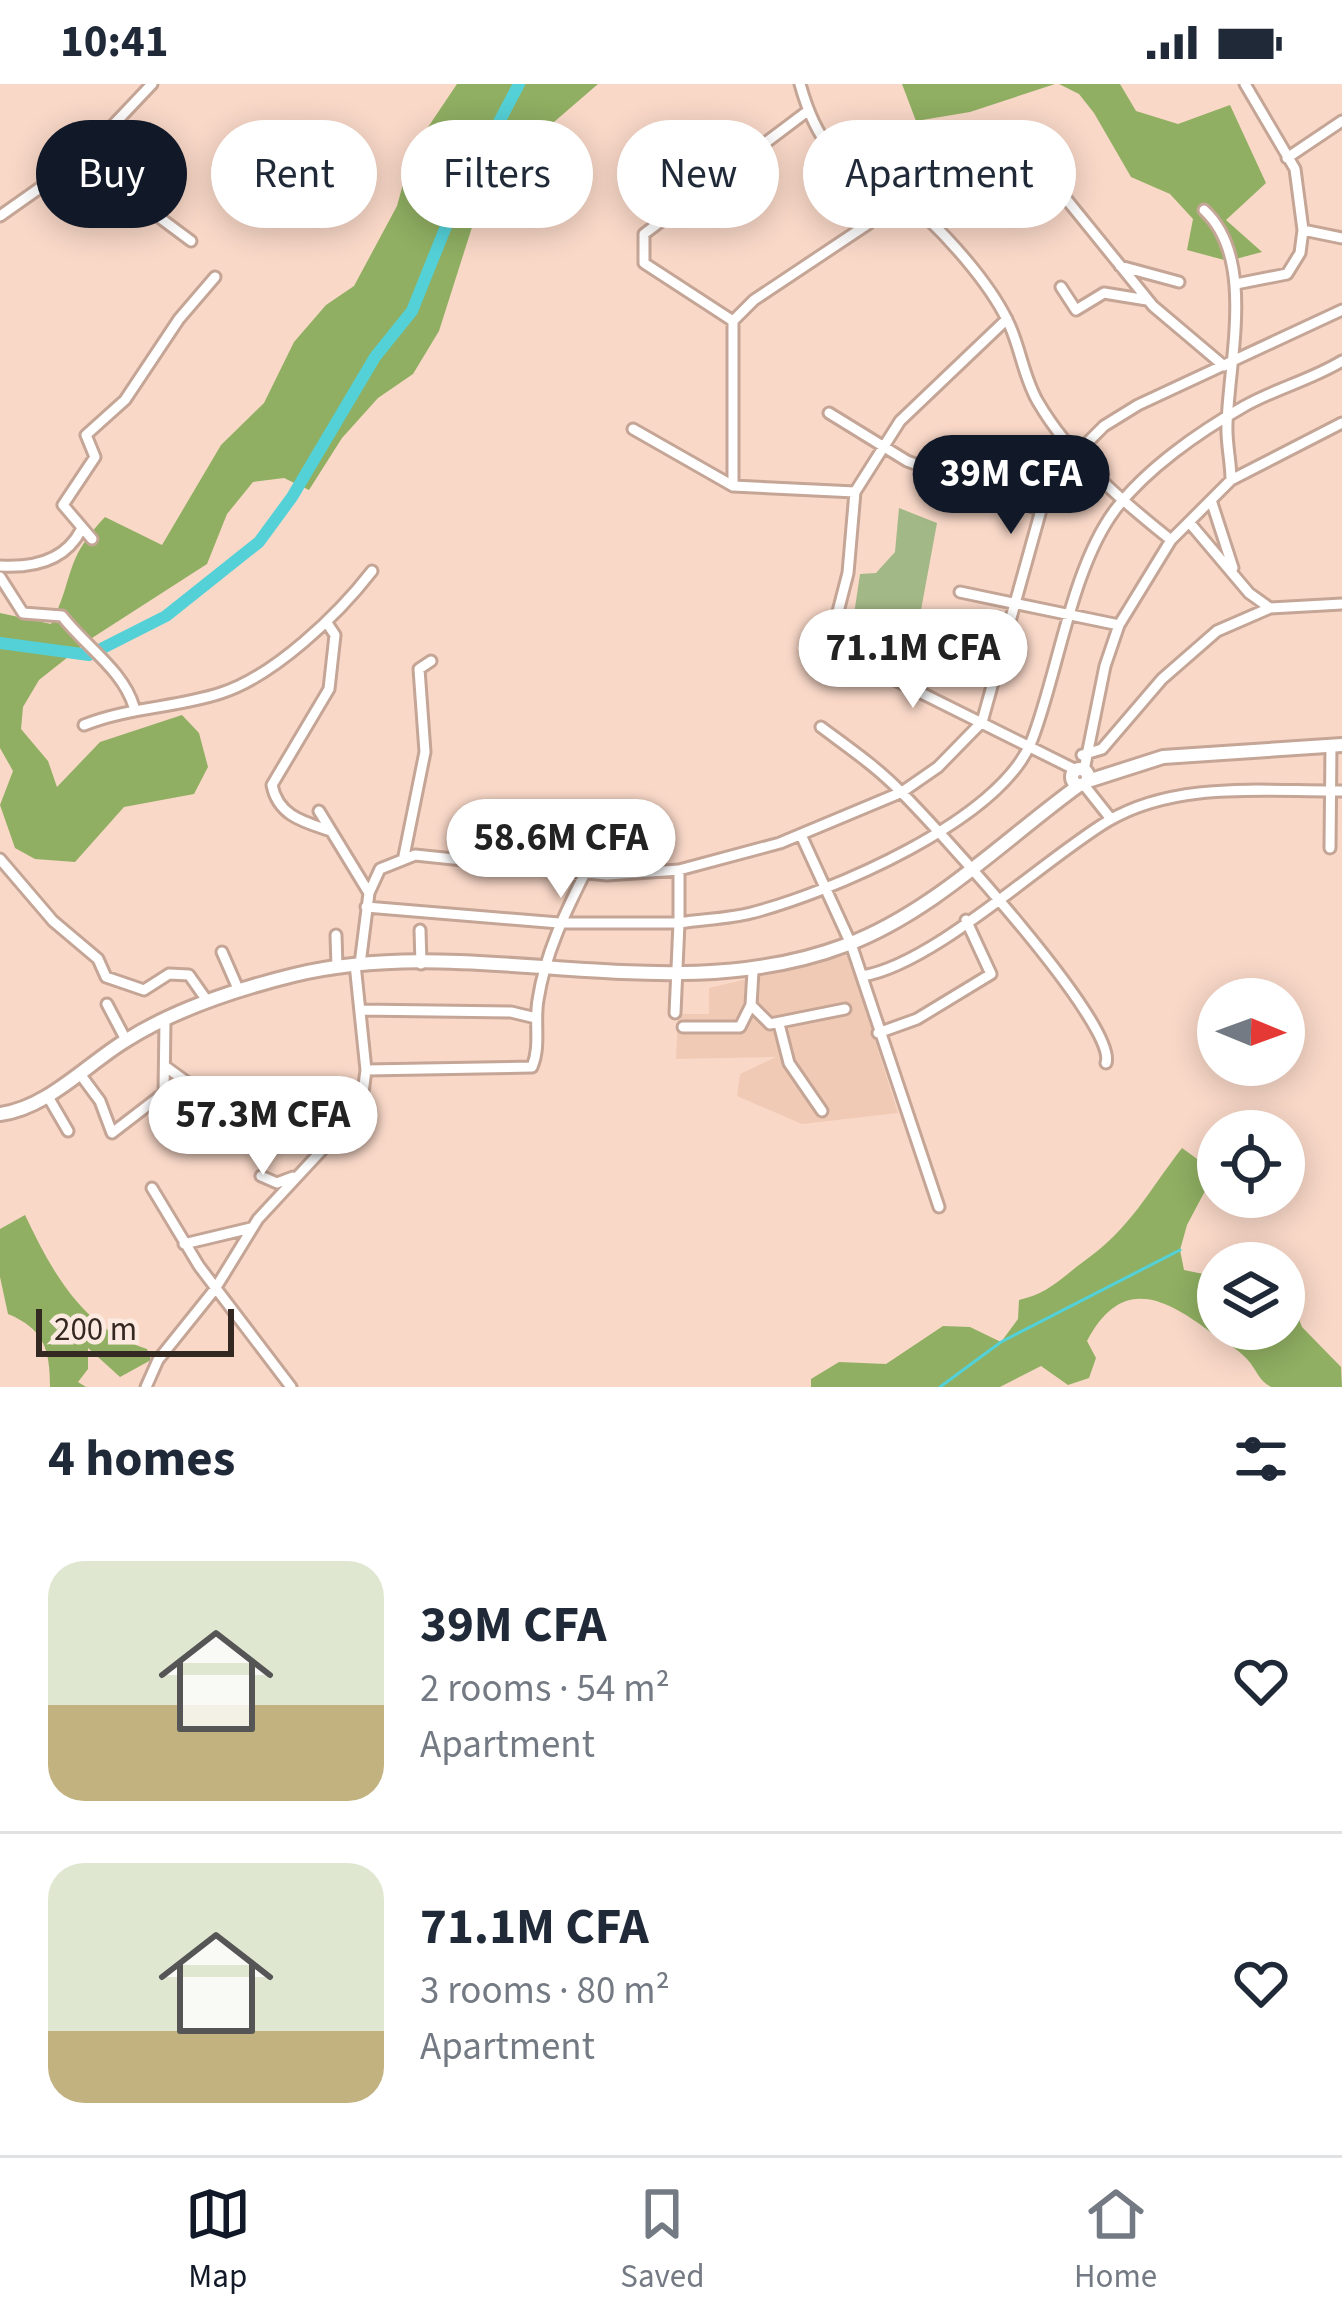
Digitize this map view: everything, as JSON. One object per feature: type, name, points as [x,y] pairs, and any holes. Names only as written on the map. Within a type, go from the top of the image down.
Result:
[{"type":"main road","points":[[0,1114],[46,1095],[165,1019],[239,991],[338,967],[421,964],[678,977],[753,971],[850,944],[971,867],[1080,774],[1163,757],[1336,745]]},
{"type":"street","points":[[118,120],[152,84]]},
{"type":"street","points":[[800,84],[809,120]]},
{"type":"street","points":[[1236,284],[1288,274],[1300,253],[1303,230],[1295,169],[1245,84]]},
{"type":"street","points":[[733,321],[644,263],[644,235],[806,113]]},
{"type":"street","points":[[1287,158],[1342,123]]},
{"type":"street","points":[[0,216],[36,191]]},
{"type":"street","points":[[1204,210],[1226,236],[1236,284],[1227,364],[1232,480]]},
{"type":"street","points":[[1076,211],[1147,300],[1227,364]]},
{"type":"street","points":[[174,228],[191,241]]},
{"type":"street","points":[[733,486],[733,321],[754,300],[862,228]]},
{"type":"street","points":[[934,228],[1007,319],[1030,388],[1076,454],[1171,540]]},
{"type":"street","points":[[1303,230],[1342,238]]},
{"type":"street","points":[[1120,266],[1179,282]]},
{"type":"street","points":[[92,539],[63,505],[95,457],[86,435],[125,400],[179,319],[215,277]]},
{"type":"street","points":[[1061,287],[1076,310],[1103,293],[1147,300]]},
{"type":"street","points":[[146,1387],[170,1342],[215,1289],[251,1228],[357,1113],[366,1093],[358,964],[369,893],[380,869],[404,856],[585,872],[680,870],[800,835],[902,792],[938,767],[982,722],[1041,510],[1076,454],[1104,426],[1157,392],[1342,310]]},
{"type":"street","points":[[832,632],[848,573],[854,492],[928,389],[1007,319]]},
{"type":"street","points":[[366,907],[559,923],[679,923],[749,914],[824,889],[906,852],[985,796],[1030,746],[1070,613],[1107,524],[1126,499],[1165,462],[1227,418],[1342,362]]},
{"type":"street","points":[[829,413],[882,448],[1041,510]]},
{"type":"street","points":[[1080,774],[1119,626],[1171,540],[1232,480],[1342,423]]},
{"type":"street","points":[[633,429],[733,486],[854,492]]},
{"type":"street","points":[[1211,500],[1235,572]]},
{"type":"street","points":[[1189,521],[1249,593],[1270,608]]},
{"type":"street","points":[[0,566],[49,560],[66,552],[81,530]]},
{"type":"street","points":[[84,725],[134,707],[222,693],[327,623],[372,571]]},
{"type":"street","points":[[0,578],[23,614],[62,616],[96,658],[121,676],[134,707]]},
{"type":"street","points":[[960,592],[1119,626]]},
{"type":"street","points":[[1080,774],[1203,641],[1270,608],[1342,603],[1342,592]]},
{"type":"street","points":[[327,623],[335,635],[329,689],[272,785],[280,806],[291,817],[331,831]]},
{"type":"street","points":[[404,856],[425,752],[419,669],[430,661]]},
{"type":"street","points":[[861,663],[1080,774],[1111,819]]},
{"type":"street","points":[[821,727],[902,792],[1040,948],[1105,1039],[1106,1063]]},
{"type":"street","points":[[1330,848],[1329,791],[1336,745]]},
{"type":"street","points":[[862,976],[892,967],[997,901],[1111,819],[1210,792],[1342,790]]},
{"type":"street","points":[[320,811],[369,893]]},
{"type":"street","points":[[800,835],[862,976],[939,1207]]},
{"type":"street","points":[[0,859],[53,922],[98,959],[106,977],[144,990],[169,974],[189,975],[208,1002]]},
{"type":"street","points":[[675,1013],[680,870]]},
{"type":"street","points":[[366,1070],[526,1070],[538,1052],[536,1018],[545,969],[559,923],[585,872]]},
{"type":"street","points":[[878,1033],[917,1019],[991,974],[966,920]]},
{"type":"street","points":[[420,930],[421,964]]},
{"type":"street","points":[[336,935],[338,967]]},
{"type":"street","points":[[222,952],[239,991]]},
{"type":"street","points":[[740,1027],[751,1005],[753,971]]},
{"type":"street","points":[[107,1004],[126,1040]]},
{"type":"street","points":[[751,1005],[774,1024],[789,1063],[822,1111]]},
{"type":"street","points":[[683,1028],[774,1024],[844,1009]]},
{"type":"street","points":[[360,1010],[511,1012],[536,1018]]},
{"type":"street","points":[[80,1074],[100,1101],[112,1132],[162,1096],[165,1019]]},
{"type":"street","points":[[166,1066],[206,1096],[357,1113]]},
{"type":"street","points":[[46,1095],[68,1131]]},
{"type":"street","points":[[261,1176],[277,1183],[298,1175]]},
{"type":"street","points":[[152,1188],[215,1289],[291,1387]]},
{"type":"street","points":[[184,1244],[251,1228]]},
{"type":"shaded area","points":[[848,955],[898,1113],[802,1124],[737,1096],[740,1074],[776,1057],[676,1059],[678,1014],[709,1014],[709,988]]},
{"type":"green space","points":[[457,84],[598,84],[556,120],[433,120]]},
{"type":"green space","points":[[902,84],[1055,84],[970,112],[916,120]]},
{"type":"green space","points":[[1059,84],[1120,84],[1136,111],[1178,124],[1230,105],[1266,183],[1226,220],[1262,252],[1228,261],[1187,250],[1193,219],[1170,194],[1131,177],[1094,113],[1079,94]]},
{"type":"green space","points":[[401,191],[401,228],[472,228],[439,331],[413,374],[378,398],[342,438],[309,490],[284,478],[253,482],[227,514],[207,564],[92,638],[39,680],[23,707],[21,729],[48,761],[57,787],[100,742],[182,715],[199,733],[208,767],[194,794],[124,807],[75,862],[35,859],[15,848],[0,805],[13,771],[0,748],[0,613],[51,624],[82,546],[105,517],[162,545],[221,445],[264,403],[294,342],[326,305],[354,286]]},
{"type":"green space","points":[[899,508],[937,523],[921,610],[971,633],[955,682],[918,662],[927,646],[907,615],[889,614],[858,634],[852,628],[860,574],[876,573],[895,552]]},
{"type":"green space","points":[[1182,1148],[1197,1159],[1197,1206],[1180,1250],[1184,1270],[1197,1273],[1197,1322],[1158,1302],[1127,1301],[1100,1321],[1087,1341],[1096,1358],[1089,1378],[1068,1385],[1041,1366],[1000,1387],[811,1387],[811,1379],[839,1362],[886,1364],[943,1326],[970,1327],[1001,1342],[1018,1319],[1019,1300],[1054,1285],[1100,1249]]},
{"type":"green space","points":[[25,1215],[72,1296],[105,1328],[147,1349],[151,1360],[120,1377],[88,1348],[88,1369],[78,1382],[86,1387],[50,1387],[42,1342],[30,1326],[8,1314],[0,1277],[0,1229]]},
{"type":"green space","points":[[1305,1330],[1341,1367],[1342,1387],[1271,1387],[1236,1350],[1305,1350]]},
{"type":"waterway","points":[[0,643],[89,655],[166,616],[259,542],[292,497],[375,357],[412,311],[453,209],[519,84]]},
{"type":"waterway","points":[[940,1387],[1001,1342],[1180,1250]]}]
